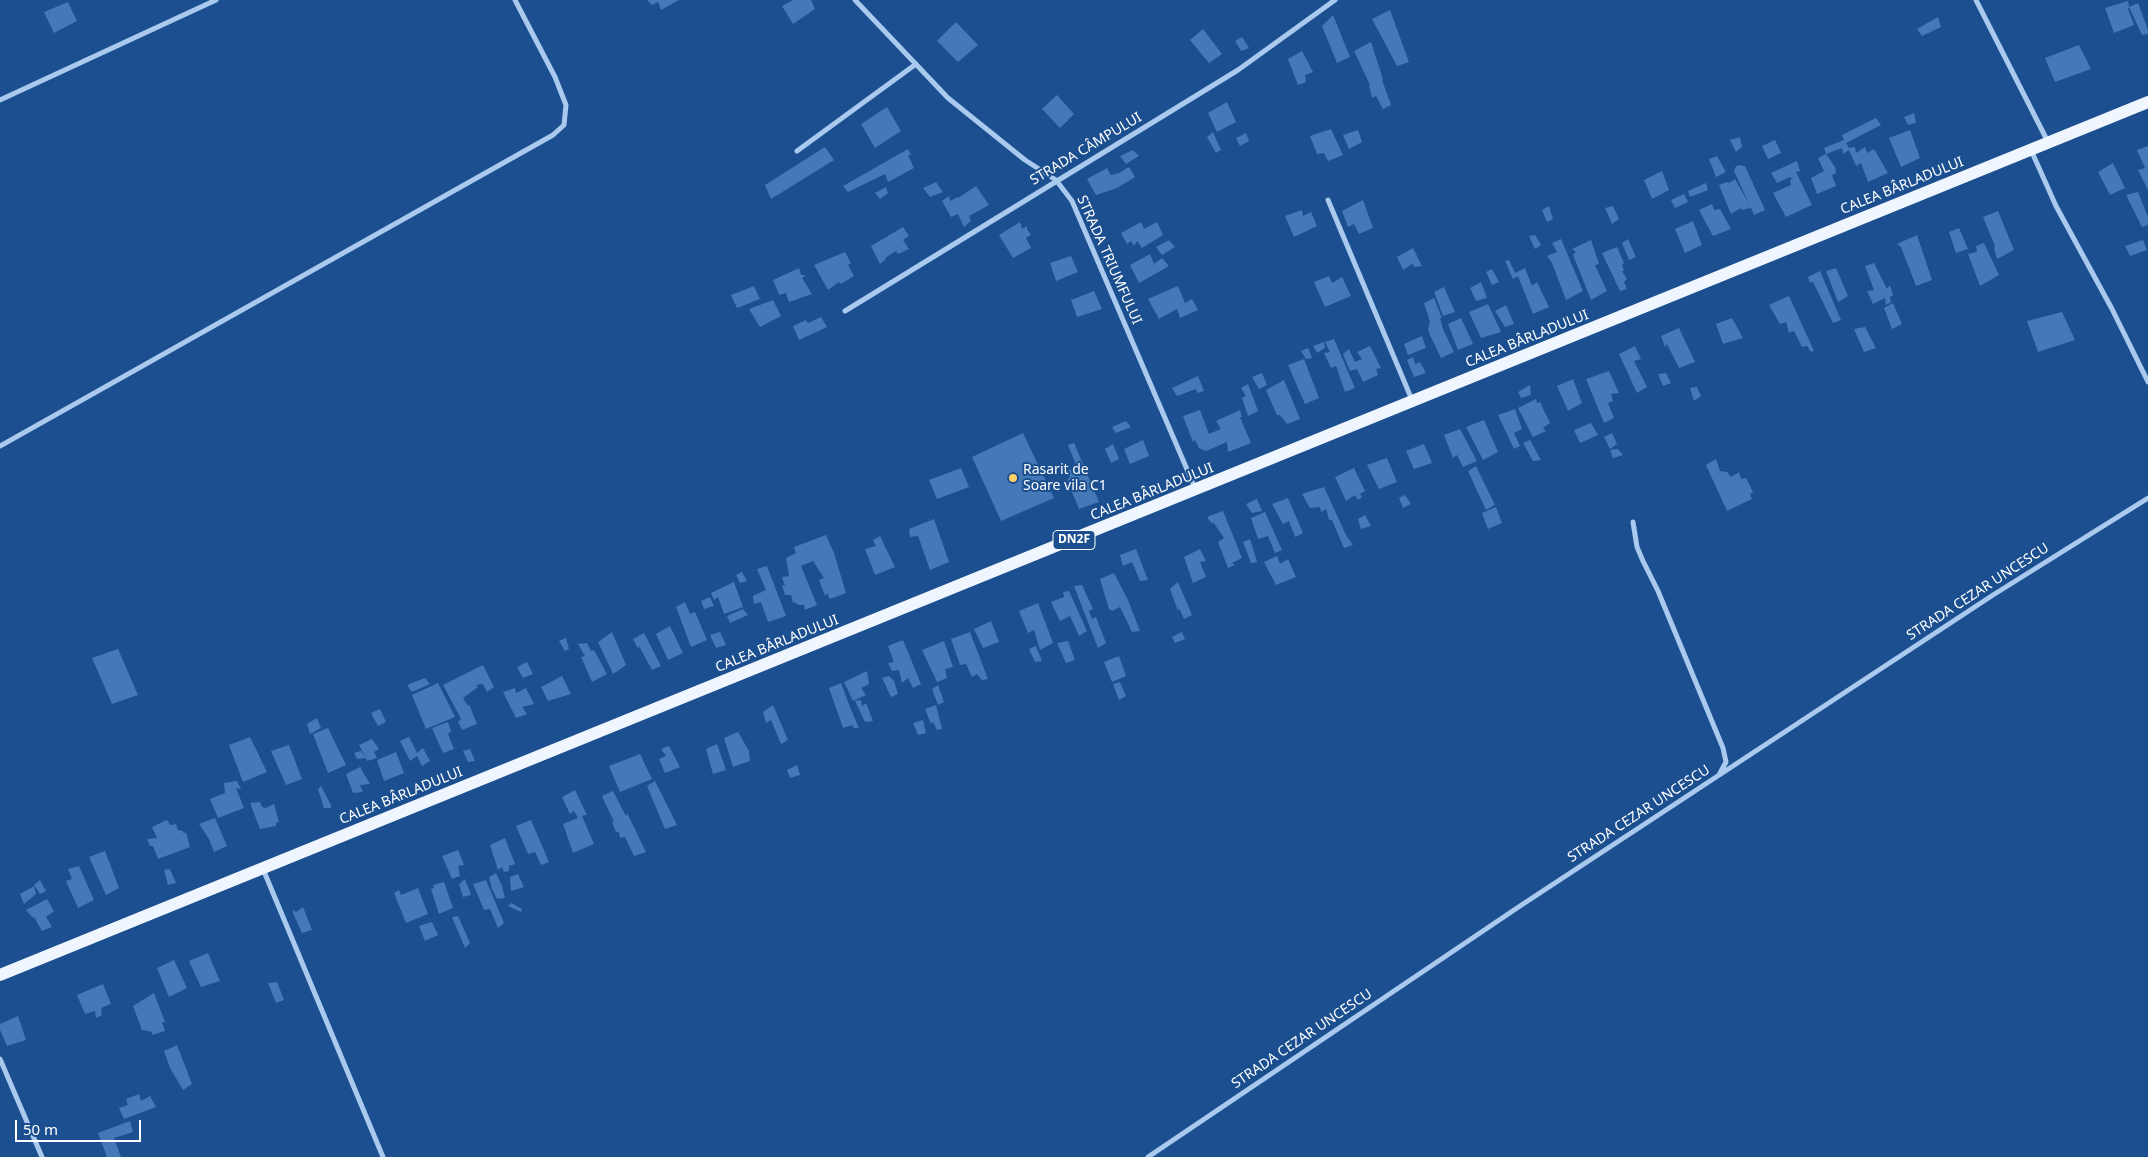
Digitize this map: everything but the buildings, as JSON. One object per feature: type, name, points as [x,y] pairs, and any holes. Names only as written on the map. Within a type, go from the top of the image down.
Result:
[{"type":"main road","name":"CALEA BÂRLADULUI","points":[[0,975],[2148,102]]},
{"type":"street","points":[[0,100],[216,0]]},
{"type":"street","points":[[0,446],[553,136],[564,125],[566,105],[555,77],[515,0]]},
{"type":"street","name":"STRADA TRIUMFULUI","points":[[856,0],[948,98],[1025,160],[1056,180],[1072,201],[1196,490]]},
{"type":"street","name":"STRADA CÂMPULUI","points":[[846,311],[1056,180],[1238,70],[1335,0]]},
{"type":"street","points":[[1976,0],[2048,143]]},
{"type":"street","points":[[797,151],[916,64]]},
{"type":"street","points":[[2031,150],[2056,206],[2148,382]]},
{"type":"street","points":[[1328,200],[1413,402]]},
{"type":"street","name":"STRADA CEZAR UNCESCU","points":[[1148,1157],[1512,911],[1993,594],[2148,498]]},
{"type":"street","points":[[1633,522],[1637,547],[1658,591],[1724,748],[1726,762],[1719,775]]},
{"type":"street","points":[[262,869],[383,1157]]},
{"type":"street","points":[[0,1059],[42,1157]]},
{"type":"place","name":"Rasarit de Soare vila C1","points":[[1013,478]]}]
